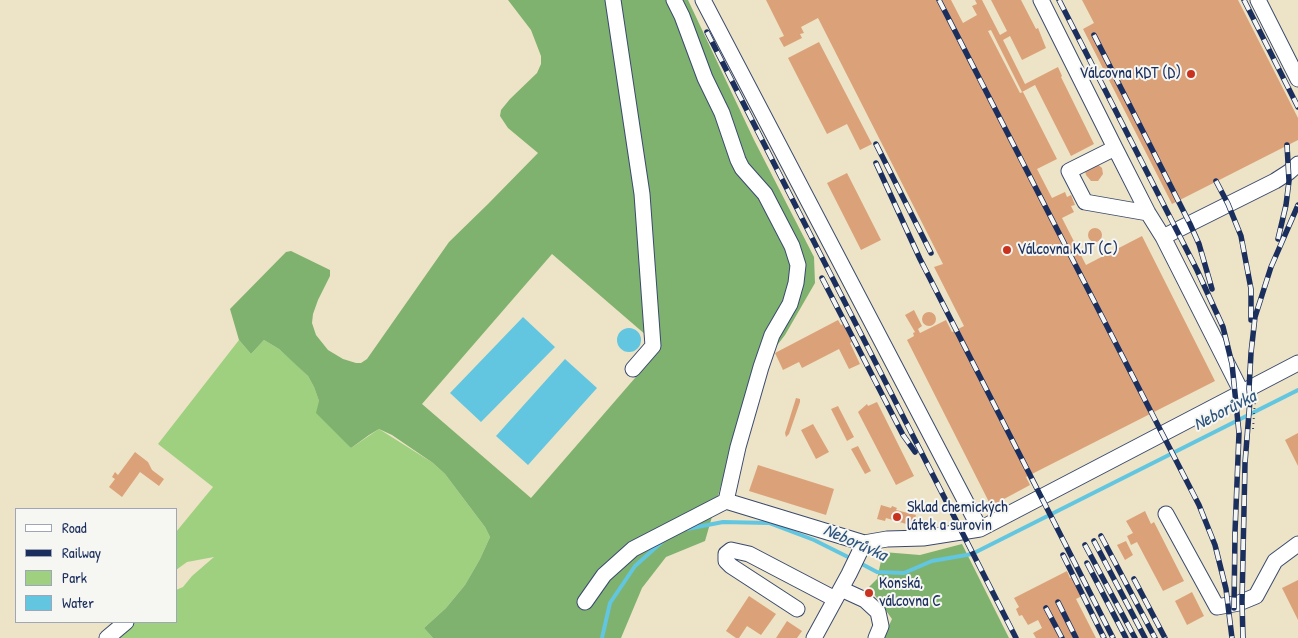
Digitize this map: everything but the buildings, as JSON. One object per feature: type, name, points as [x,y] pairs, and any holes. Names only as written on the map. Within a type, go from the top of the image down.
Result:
[{"type":"street","points":[[613,0],[642,194],[653,346],[633,369]]},
{"type":"street","points":[[674,0],[682,16],[705,78],[722,113],[738,160],[765,194],[792,246],[798,265],[796,283],[790,304],[772,335],[761,367],[738,447],[726,501]]},
{"type":"street","points":[[703,0],[980,529]]},
{"type":"street","points":[[1042,0],[1148,213],[1164,237],[1249,395]]},
{"type":"street","points":[[1258,0],[1298,79]]},
{"type":"street","points":[[1115,148],[1069,172],[1085,202],[1148,213]]},
{"type":"street","points":[[1164,237],[1275,181],[1298,164]]},
{"type":"street","points":[[585,602],[604,575],[633,549],[726,501],[863,546],[887,539],[923,538],[980,529],[1249,395],[1298,363]]},
{"type":"street","points":[[1166,514],[1217,607],[1239,603],[1256,596],[1275,561],[1298,544]]},
{"type":"street","points":[[814,638],[863,546]]},
{"type":"street","points":[[797,609],[730,566],[726,561],[726,554],[731,550],[749,554],[838,594],[865,600],[878,612],[881,626],[876,638]]},
{"type":"street","points":[[107,638],[125,623]]},
{"type":"path","points":[[1249,395],[1253,429]]},
{"type":"green space","points":[[508,0],[688,0],[754,140],[814,257],[815,283],[785,335],[752,378],[705,541],[666,557],[642,588],[621,638],[433,638],[424,628],[446,608],[465,585],[490,537],[485,527],[445,474],[433,463],[392,435],[379,429],[351,448],[316,413],[319,401],[308,376],[279,349],[264,340],[251,354],[239,340],[230,309],[286,252],[291,251],[330,270],[330,276],[313,314],[312,323],[316,335],[328,350],[343,359],[361,363],[367,359],[449,242],[538,153],[508,128],[500,116],[501,110],[537,73],[541,64],[541,56],[531,30]],"holes":[[[552,254],[661,348],[531,498],[422,404]]]},
{"type":"green space","points":[[239,340],[251,354],[264,340],[279,349],[308,376],[319,401],[351,448],[379,429],[433,463],[445,474],[485,527],[490,537],[465,585],[446,608],[424,628],[433,638],[114,638],[133,623],[178,623],[178,589],[183,587],[192,576],[214,557],[187,562],[178,569],[178,530],[213,487],[158,444]]},
{"type":"green space","points":[[962,544],[1009,638],[883,638],[892,619],[869,587],[877,579],[883,552],[920,555]]},
{"type":"water","points":[[523,317],[555,347],[481,422],[450,393]]},
{"type":"water","points":[[629,328],[634,329],[640,335],[640,345],[634,351],[629,352],[624,351],[618,345],[617,340],[618,335],[624,329]]},
{"type":"water","points":[[565,359],[597,388],[528,465],[496,436]]},
{"type":"waterway","name":"Neborůvka","points":[[858,562],[877,572],[904,573],[932,561],[972,554],[1298,390]]},
{"type":"waterway","name":"Neborůvka","points":[[687,529],[723,522],[769,523],[814,540],[852,559]]},
{"type":"waterway","name":"Neborůvka","points":[[602,638],[610,603],[635,566],[663,541]]},
{"type":"railway","points":[[939,0],[1199,505],[1215,545],[1226,589],[1232,638]]},
{"type":"railway","points":[[1059,0],[1197,270],[1223,327],[1232,364],[1239,433],[1234,608]]},
{"type":"railway","points":[[1244,0],[1298,107]]},
{"type":"railway","points":[[707,32],[1016,638]]},
{"type":"railway","points":[[1094,35],[1190,224],[1199,244],[1212,289]]},
{"type":"railway","points":[[876,144],[931,253]]},
{"type":"railway","points":[[1278,239],[1286,205],[1289,181],[1287,145]]},
{"type":"railway","points":[[876,163],[920,259],[1113,638]]},
{"type":"railway","points":[[1216,181],[1241,236],[1251,289],[1251,320]]},
{"type":"railway","points":[[1243,638],[1245,463],[1250,400],[1251,353],[1255,317],[1271,267],[1298,205]]},
{"type":"railway","points":[[822,278],[903,435],[915,452]]},
{"type":"railway","points":[[1101,536],[1155,638]]},
{"type":"railway","points":[[1094,541],[1145,638]]},
{"type":"railway","points":[[1085,545],[1135,638]]},
{"type":"railway","points":[[1063,555],[1104,638]]},
{"type":"railway","points":[[1087,563],[1126,638]]},
{"type":"railway","points":[[1134,579],[1165,638]]},
{"type":"railway","points":[[1058,602],[1076,638]]},
{"type":"railway","points":[[1046,608],[1062,638]]},
{"type":"place","name":"Válcovna KDT (D)","points":[[1191,74]]},
{"type":"place","name":"Válcovna KJT (C)","points":[[1007,250]]},
{"type":"place","name":"Sklad chemických látek a surovin","points":[[897,517]]},
{"type":"place","name":"Konská, válcovna C","points":[[869,593]]}]
